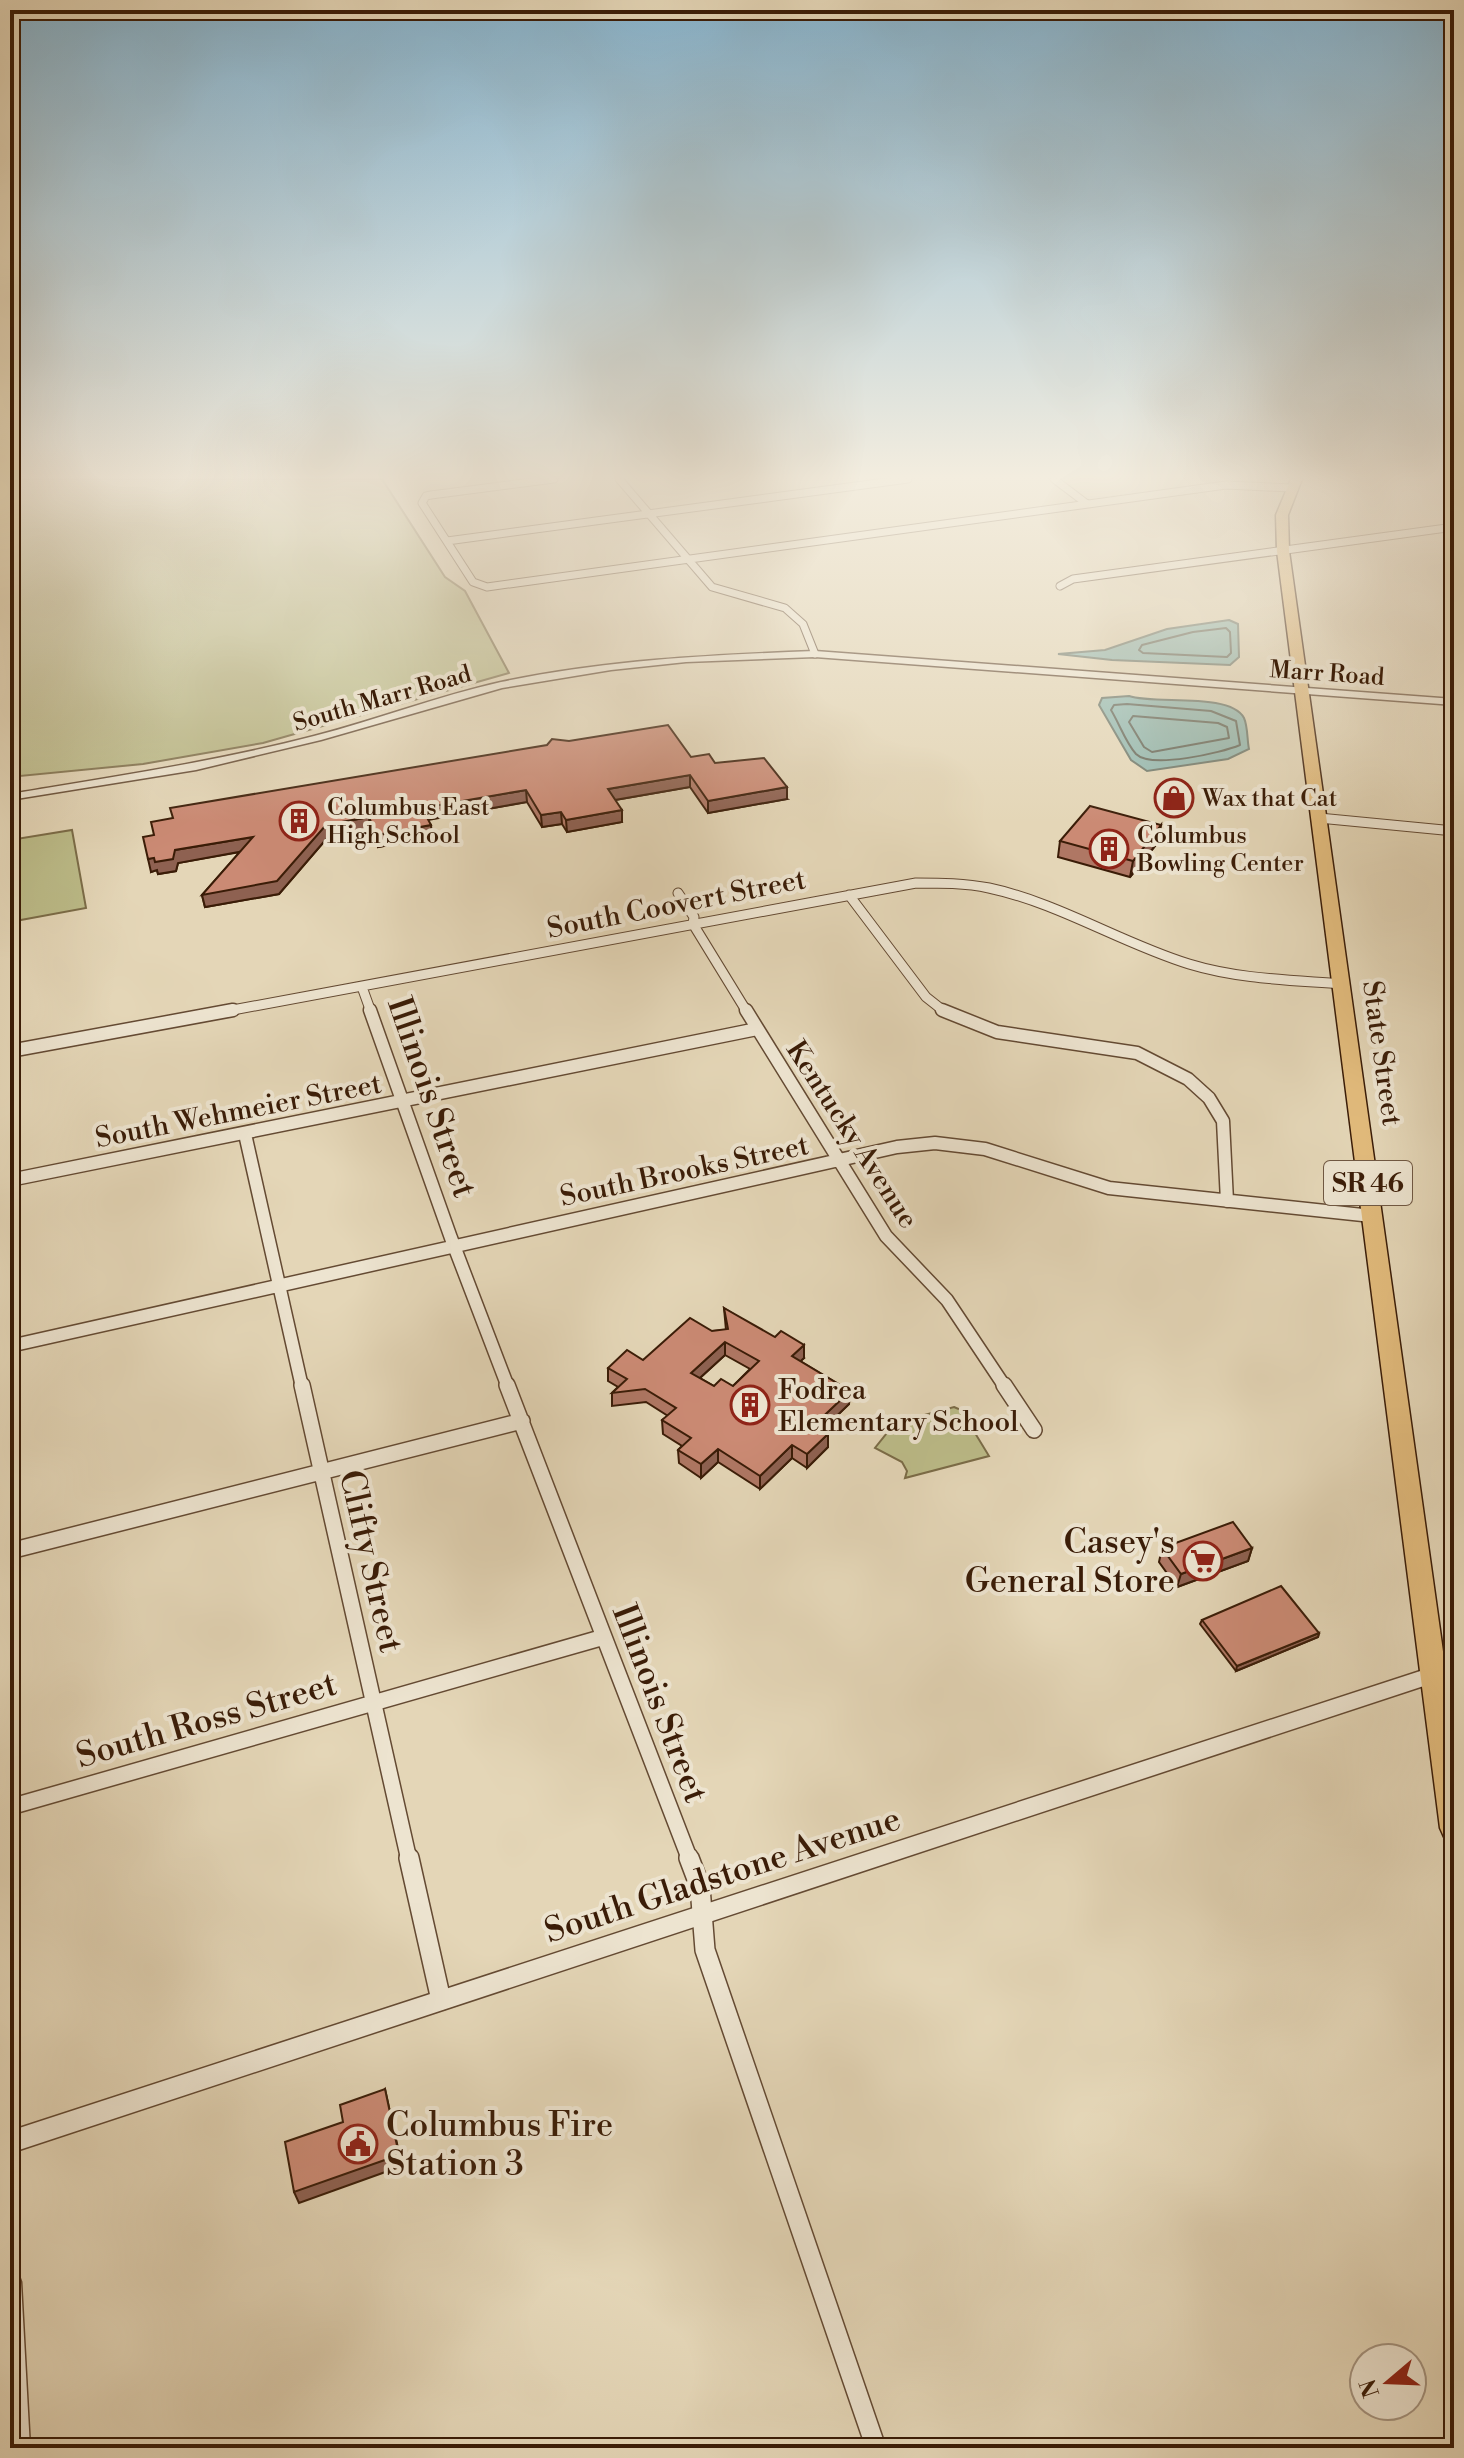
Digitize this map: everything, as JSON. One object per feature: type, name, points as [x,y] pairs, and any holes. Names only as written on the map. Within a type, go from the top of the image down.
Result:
[{"type":"highway","name":"State Street","points":[[1289,594],[1372,1216],[1444,1671],[1454,1828]]},
{"type":"street","points":[[727,594],[765,602],[794,614],[802,622],[815,654]]},
{"type":"street","name":"Marr Road","points":[[815,654],[1454,702]]},
{"type":"street","name":"South Marr Road","points":[[10,797],[196,767],[318,738],[501,685],[611,667],[671,661],[815,654]]},
{"type":"street","points":[[1319,818],[1454,831]]},
{"type":"street","name":"South Coovert Street","points":[[10,1051],[916,883],[972,883],[1009,892],[1206,969],[1341,984]]},
{"type":"street","name":"Kentucky Avenue","points":[[678,893],[694,917],[693,924],[886,1236],[953,1308],[1034,1430]]},
{"type":"street","points":[[849,895],[926,997],[942,1010],[997,1032],[1137,1053],[1188,1079],[1209,1098],[1223,1121],[1227,1201]]},
{"type":"street","name":"Illinois Street","points":[[362,987],[453,1246],[700,1887],[705,1950],[876,2448]]},
{"type":"street","name":"South Wehmeier Street","points":[[10,1180],[757,1029]]},
{"type":"street","name":"Clifty Street","points":[[245,1134],[441,2000]]},
{"type":"street","name":"South Brooks Street","points":[[10,1346],[897,1147],[935,1143],[985,1149],[1109,1188],[1372,1216]]},
{"type":"street","points":[[10,1551],[522,1421]]},
{"type":"street","name":"South Ross Street","points":[[10,1807],[604,1637]]},
{"type":"street","name":"South Gladstone Avenue","points":[[10,2142],[1444,1671]]},
{"type":"street","points":[[10,2282],[18,2448]]},
{"type":"green space","points":[[10,594],[466,594],[509,673],[263,743],[143,764],[10,777]]},
{"type":"green space","points":[[72,830],[86,908],[10,922],[10,840]]},
{"type":"green space","points":[[954,1407],[961,1410],[989,1456],[905,1478],[907,1471],[902,1462],[875,1448],[895,1423]]},
{"type":"water","points":[[1229,620],[1238,624],[1239,657],[1230,665],[1112,660],[1058,654],[1105,650],[1167,629]]},
{"type":"water","points":[[1129,696],[1208,702],[1236,710],[1244,718],[1249,749],[1228,759],[1147,771],[1131,760],[1099,705],[1102,698]]},
{"type":"building","name":"Columbus East High School","points":[[668,725],[691,757],[709,754],[715,763],[764,758],[787,787],[708,801],[690,775],[608,789],[622,810],[566,820],[561,812],[541,815],[526,790],[422,808],[431,825],[376,835],[369,817],[326,825],[277,881],[202,895],[253,837],[175,850],[173,859],[155,862],[154,858],[148,859],[143,837],[154,835],[151,822],[173,818],[170,808],[547,745],[552,739],[569,741]]},
{"type":"building","points":[[1090,806],[1161,825],[1133,861],[1060,841]]},
{"type":"building","name":"Fodrea Elementary School","points":[[724,1308],[775,1337],[781,1331],[804,1345],[792,1356],[850,1391],[814,1425],[828,1434],[807,1454],[792,1445],[760,1476],[718,1449],[701,1464],[678,1450],[691,1438],[662,1420],[676,1408],[645,1389],[612,1393],[627,1379],[608,1368],[627,1350],[643,1360],[690,1318],[712,1331],[728,1329]],"holes":[[[725,1342],[759,1361],[733,1386],[721,1379],[714,1386],[691,1373]]]},
{"type":"building","points":[[1233,1522],[1252,1548],[1181,1574],[1162,1548]]},
{"type":"building","name":"Casey's General Store","points":[[1281,1586],[1319,1633],[1237,1666],[1202,1620]]},
{"type":"building","name":"Columbus Fire Station 3","points":[[385,2089],[399,2155],[294,2192],[285,2142],[343,2122],[340,2105]]},
{"type":"place","name":"Wax that Cat","points":[[1174,798]]},
{"type":"place","name":"Columbus East High School","points":[[299,821]]},
{"type":"place","name":"Columbus Bowling Center","points":[[1109,849]]},
{"type":"place","name":"Fodrea Elementary School","points":[[750,1405]]},
{"type":"place","name":"Casey's General Store","points":[[1203,1561]]},
{"type":"place","name":"Columbus Fire Station 3","points":[[358,2144]]}]
